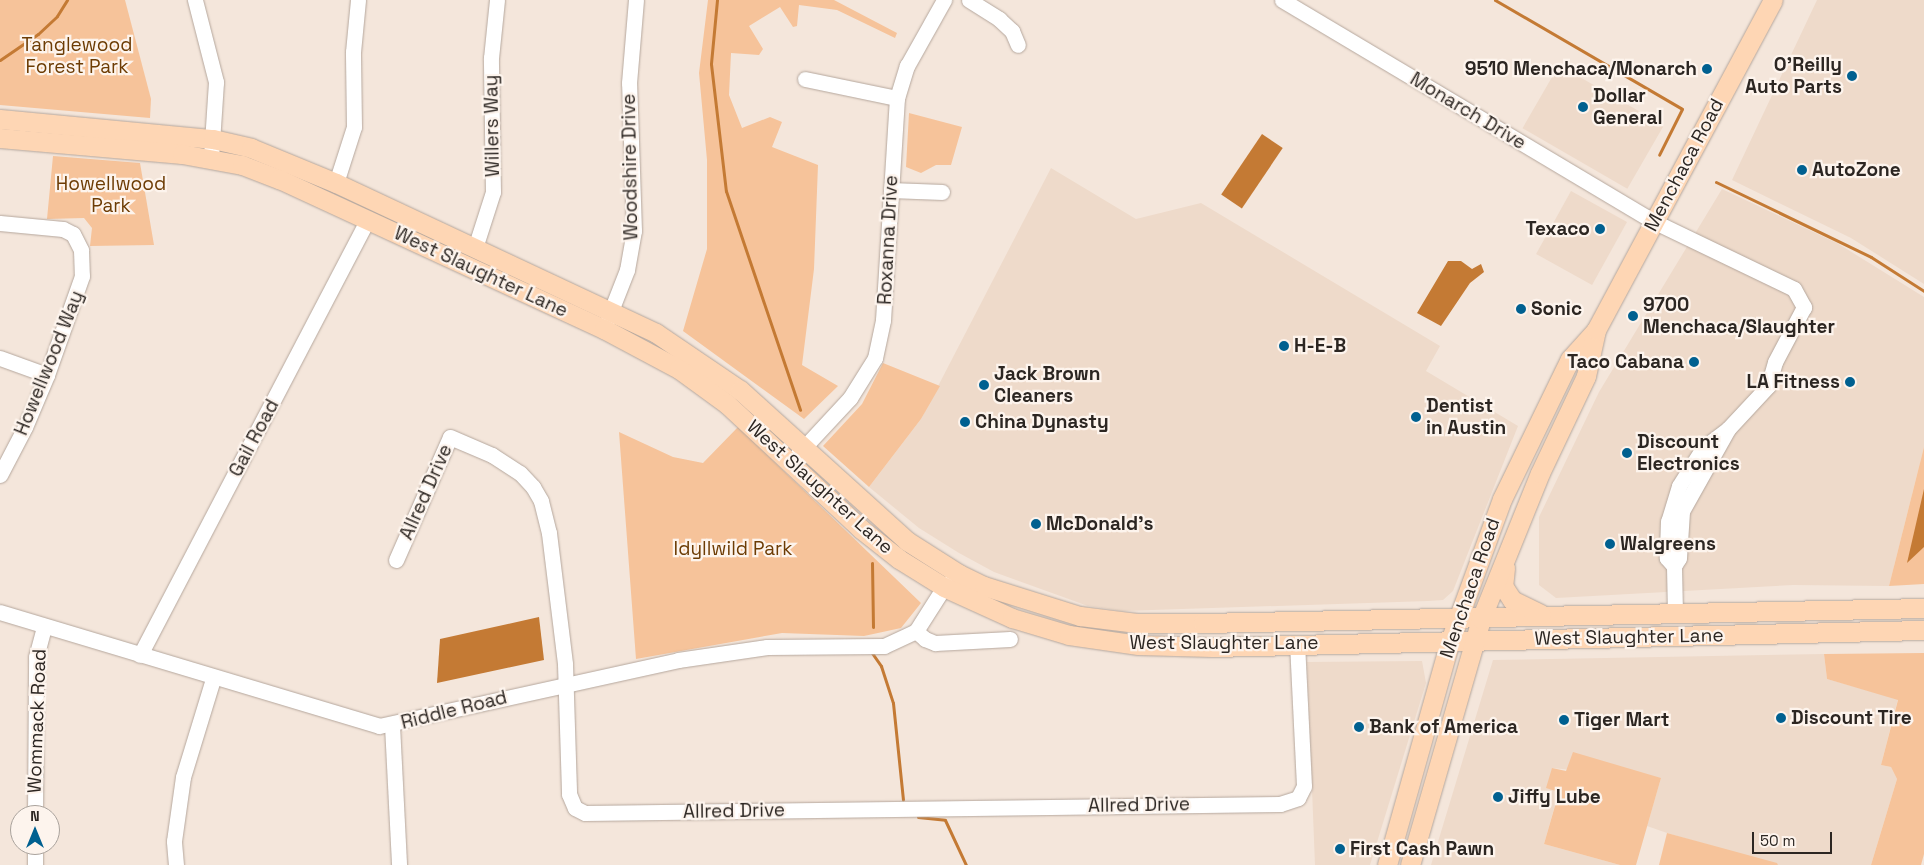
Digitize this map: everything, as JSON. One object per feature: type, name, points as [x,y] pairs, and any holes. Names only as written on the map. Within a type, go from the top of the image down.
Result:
[{"type":"main road","name":"Menchaca Road","points":[[1387,865],[1450,641],[1496,514],[1530,438],[1570,359],[1596,330],[1773,0]]},
{"type":"main road","name":"West Slaughter Lane","points":[[0,119],[213,139],[251,148],[336,183],[612,311],[697,360],[740,390],[861,528],[899,559],[944,587],[1012,618],[1069,635],[1138,645],[1171,646],[1297,645],[1924,630]]},
{"type":"main road","name":"West Slaughter Lane","points":[[0,138],[211,158],[278,179],[604,329],[679,369],[798,454],[907,541],[959,574],[1013,597],[1080,616],[1137,623],[1203,623],[1482,619],[1924,608]]},
{"type":"main road","name":"Menchaca Road","points":[[1410,865],[1474,641],[1540,473],[1586,376],[1596,330]]},
{"type":"main road","points":[[1506,560],[1504,586],[1512,600],[1522,607],[1547,616]]},
{"type":"main road","points":[[1171,646],[1189,639],[1203,623]]},
{"type":"street","points":[[195,0],[216,82],[211,158]]},
{"type":"street","points":[[336,183],[354,127],[353,52],[358,0]]},
{"type":"street","name":"Willers Way","points":[[475,248],[493,192],[490,58],[497,0]]},
{"type":"street","name":"Woodshire Drive","points":[[604,329],[627,270],[634,231],[629,74],[636,0]]},
{"type":"street","name":"Roxanna Drive","points":[[798,454],[850,398],[875,358],[883,320],[897,98],[907,66],[944,0]]},
{"type":"street","points":[[969,0],[999,19],[1012,31],[1018,45]]},
{"type":"street","name":"Monarch Drive","points":[[1282,0],[1655,222],[1794,289],[1804,307],[1775,362],[1758,378],[1748,405],[1728,429],[1682,511],[1679,558],[1674,566],[1675,614]]},
{"type":"street","points":[[805,79],[897,98]]},
{"type":"street","points":[[891,190],[942,192]]},
{"type":"street","name":"Gail Road","points":[[140,655],[367,220]]},
{"type":"street","name":"Howellwood Way","points":[[0,223],[63,229],[73,234],[81,250],[78,294],[26,427],[0,475]]},
{"type":"street","points":[[0,358],[47,375]]},
{"type":"street","name":"Allred Drive","points":[[396,560],[450,437],[492,455],[520,473],[533,487],[546,515],[566,684],[569,794],[575,808],[585,813],[1280,804],[1298,798],[1304,786],[1297,645]]},
{"type":"street","points":[[959,574],[944,587],[916,631],[925,640],[935,643],[1010,639]]},
{"type":"street","name":"Riddle Road","points":[[0,612],[366,724],[392,725],[678,660],[767,647],[884,646],[916,631]]},
{"type":"street","name":"Wommack Road","points":[[35,805],[36,657],[44,627]]},
{"type":"street","points":[[176,865],[174,841],[183,777],[214,678]]},
{"type":"street","points":[[392,725],[399,865]]},
{"type":"shaded area","points":[[1817,0],[1924,0],[1924,284],[1851,238],[1732,180]]},
{"type":"shaded area","points":[[1559,65],[1664,126],[1627,189],[1522,128]]},
{"type":"shaded area","points":[[1262,134],[1283,148],[1242,208],[1221,195]]},
{"type":"shaded area","points":[[1051,168],[1136,219],[1201,203],[1440,346],[1426,371],[1518,426],[1453,591],[1443,600],[1428,601],[1122,611],[1088,606],[994,572],[959,553],[919,528],[869,487],[921,419]]},
{"type":"shaded area","points":[[1722,189],[1837,243],[1924,297],[1924,447],[1889,586],[1793,585],[1556,598],[1539,585],[1539,517],[1599,392]]},
{"type":"shaded area","points":[[1571,191],[1627,222],[1592,285],[1536,254]]},
{"type":"shaded area","points":[[1448,261],[1461,261],[1472,269],[1481,264],[1484,272],[1470,283],[1441,326],[1417,313]]},
{"type":"shaded area","points":[[1924,489],[1924,547],[1907,563]]},
{"type":"shaded area","points":[[539,617],[544,660],[437,683],[440,639]]},
{"type":"shaded area","points":[[1824,654],[1827,679],[1898,699],[1881,765],[1891,767],[1897,779],[1871,865],[1778,865],[1667,833],[1647,826],[1661,778],[1552,768],[1559,791],[1544,844],[1620,865],[1431,865],[1493,660]]},
{"type":"shaded area","points":[[1422,661],[1426,683],[1370,865],[1315,865],[1307,662]]},
{"type":"green space","name":"Tanglewood Forest Park","points":[[0,0],[125,0],[151,99],[150,118],[0,105]]},
{"type":"green space","points":[[708,0],[834,0],[897,33],[895,38],[837,10],[799,5],[797,26],[793,27],[780,7],[749,26],[763,49],[759,55],[731,53],[729,95],[742,128],[770,117],[782,122],[772,147],[818,165],[814,269],[802,365],[838,386],[804,419],[683,331],[707,249],[707,160],[699,73]]},
{"type":"green space","points":[[909,113],[962,127],[951,165],[936,165],[921,173],[906,167]]},
{"type":"green space","name":"Howellwood Park","points":[[53,156],[140,163],[154,245],[90,246],[92,228],[84,218],[47,219]]},
{"type":"green space","points":[[883,363],[940,386],[921,419],[869,487],[823,446],[862,404]]},
{"type":"green space","name":"Idyllwild Park","points":[[738,427],[921,603],[901,628],[864,636],[782,633],[636,659],[619,432],[673,457],[703,463]]},
{"type":"green space","points":[[1924,447],[1924,584],[1889,586]]},
{"type":"green space","points":[[1924,653],[1924,854],[1921,865],[1871,865],[1897,779],[1891,767],[1881,765],[1898,700],[1827,679],[1824,654]]},
{"type":"green space","points":[[1573,752],[1661,778],[1636,865],[1620,865],[1544,844],[1559,792],[1546,788],[1552,768],[1566,771]]},
{"type":"green space","points":[[1667,833],[1777,863],[1778,865],[1659,865]]},
{"type":"waterway","points":[[0,60],[38,34],[57,16],[67,0]]},
{"type":"waterway","points":[[717,0],[711,64],[726,191],[800,410]]},
{"type":"waterway","points":[[1495,0],[1682,109],[1659,155]]},
{"type":"waterway","points":[[1716,182],[1871,257],[1924,291]]},
{"type":"waterway","points":[[872,563],[873,627]]},
{"type":"waterway","points":[[872,653],[881,666],[893,703],[903,799]]},
{"type":"waterway","points":[[918,817],[945,820],[966,865]]},
{"type":"place","name":"9510 Menchaca/Monarch","points":[[1707,69]]},
{"type":"place","name":"O'Reilly Auto Parts","points":[[1852,76]]},
{"type":"place","name":"Dollar General","points":[[1583,107]]},
{"type":"place","name":"AutoZone","points":[[1802,170]]},
{"type":"place","name":"Texaco","points":[[1600,229]]},
{"type":"place","name":"Sonic","points":[[1521,309]]},
{"type":"place","name":"9700 Menchaca/Slaughter","points":[[1633,316]]},
{"type":"place","name":"H-E-B","points":[[1284,346]]},
{"type":"place","name":"Taco Cabana","points":[[1694,362]]},
{"type":"place","name":"LA Fitness","points":[[1850,382]]},
{"type":"place","name":"Jack Brown Cleaners","points":[[984,385]]},
{"type":"place","name":"Dentist in Austin","points":[[1416,417]]},
{"type":"place","name":"China Dynasty","points":[[965,422]]},
{"type":"place","name":"Discount Electronics","points":[[1627,453]]},
{"type":"place","name":"McDonald's","points":[[1036,524]]},
{"type":"place","name":"Walgreens","points":[[1610,544]]},
{"type":"place","name":"Discount Tire","points":[[1781,718]]},
{"type":"place","name":"Tiger Mart","points":[[1564,720]]},
{"type":"place","name":"Bank of America","points":[[1359,727]]},
{"type":"place","name":"Jiffy Lube","points":[[1498,797]]},
{"type":"place","name":"First Cash Pawn","points":[[1340,849]]}]
